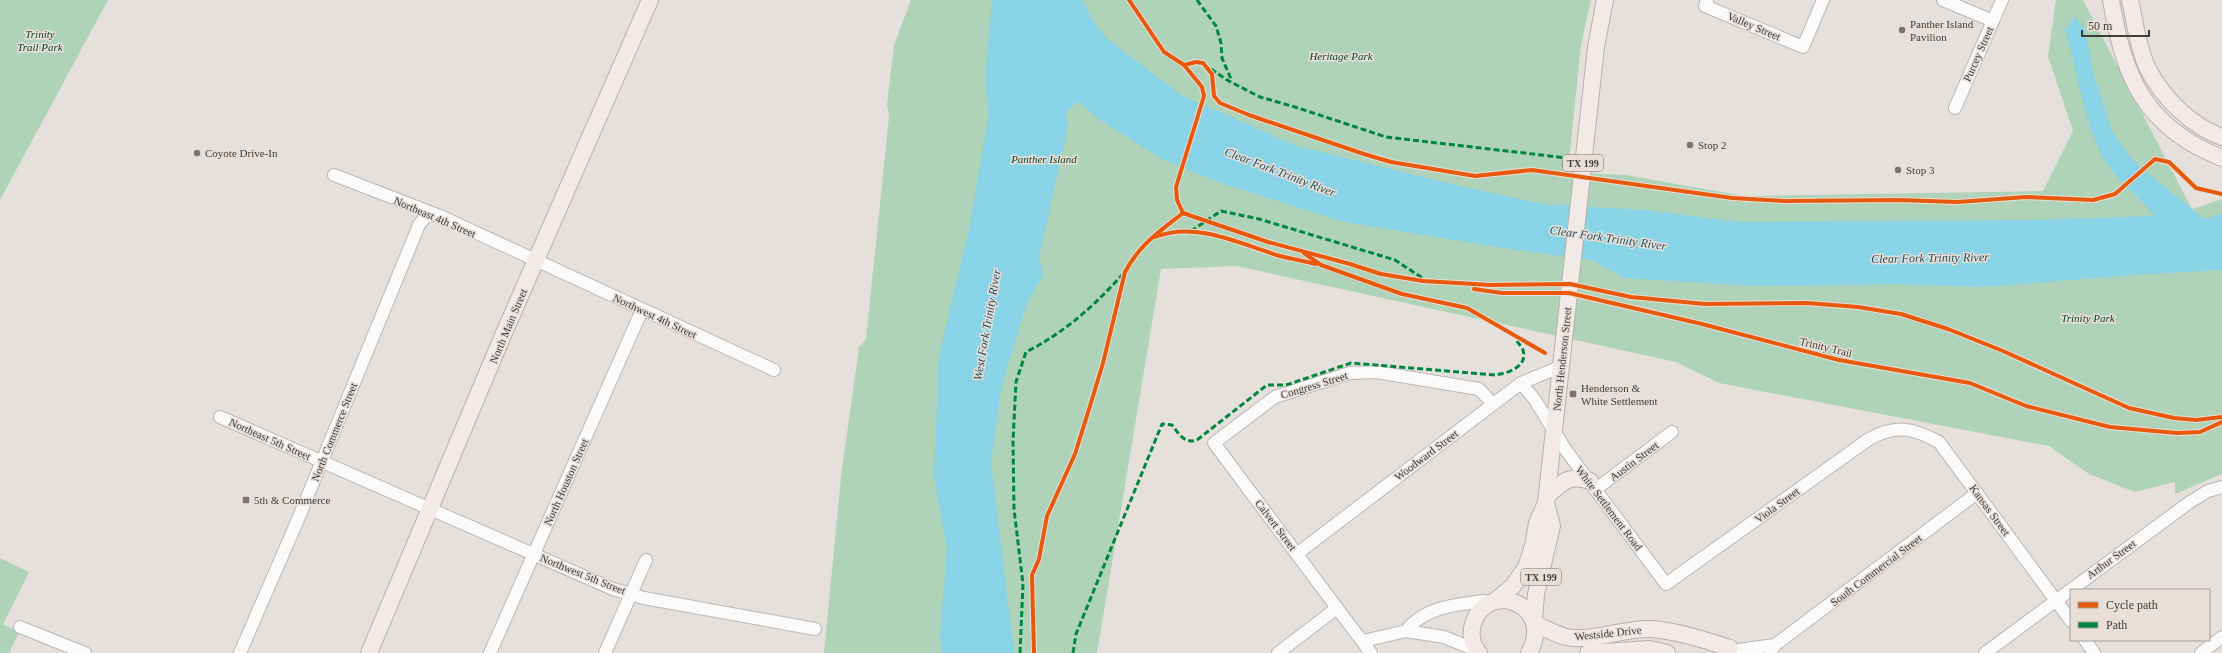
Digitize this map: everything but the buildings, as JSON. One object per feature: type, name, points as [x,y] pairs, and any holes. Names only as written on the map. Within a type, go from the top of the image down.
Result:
[{"type":"main road","name":"North Main Street","points":[[369,653],[429,510],[650,0]]},
{"type":"main road","name":"North Henderson Street","points":[[1478,652],[1472,640],[1471,629],[1474,618],[1481,609],[1513,586],[1526,567],[1531,552],[1537,523],[1546,500],[1555,430],[1560,367],[1566,327],[1596,47],[1604,0]]},
{"type":"main road","points":[[2111,0],[2127,70],[2140,93],[2169,127],[2192,144],[2222,158]]},
{"type":"main road","points":[[2130,0],[2148,69],[2164,94],[2184,113],[2222,137]]},
{"type":"main road","points":[[1546,500],[1570,478],[1580,478],[1593,486]]},
{"type":"main road","name":"North Henderson Street","points":[[1529,653],[1534,644],[1536,634],[1534,621],[1536,594],[1552,526],[1546,500]]},
{"type":"main road","points":[[1492,602],[1512,601],[1522,606],[1534,621]]},
{"type":"main road","name":"Westside Drive","points":[[1534,621],[1560,635],[1573,638],[1649,629],[1673,631],[1737,651]]},
{"type":"main road","points":[[1713,653],[1724,648],[1737,651]]},
{"type":"main road","name":"Westside Drive","points":[[1588,653],[1649,649],[1667,653]]},
{"type":"street","name":"Valley Street","points":[[1706,3],[1803,47],[1823,0]]},
{"type":"street","points":[[1943,0],[1993,21]]},
{"type":"street","name":"Purcey Street","points":[[1955,108],[2002,0]]},
{"type":"street","name":"Northeast 4th Street","points":[[334,175],[432,215],[440,216],[536,262]]},
{"type":"street","name":"North Commerce Street","points":[[240,653],[322,462],[419,225],[425,217],[432,215]]},
{"type":"street","name":"Northwest 4th Street","points":[[536,262],[774,370]]},
{"type":"street","name":"North Houston Street","points":[[490,653],[642,310]]},
{"type":"street","name":"Woodward Street","points":[[1298,553],[1521,383],[1560,367]]},
{"type":"street","name":"Congress Street","points":[[1214,443],[1275,397],[1350,373],[1376,372],[1479,389],[1493,404]]},
{"type":"street","name":"White Settlement Road","points":[[1521,383],[1535,400],[1555,430],[1565,449],[1666,584]]},
{"type":"street","name":"Northeast 5th Street","points":[[220,417],[429,510]]},
{"type":"street","name":"Kansas Street","points":[[1889,430],[1900,428],[1922,432],[1939,442],[2070,620]]},
{"type":"street","name":"Viola Street","points":[[1666,584],[1869,439],[1889,430]]},
{"type":"street","name":"Austin Street","points":[[1593,486],[1672,432]]},
{"type":"street","name":"Calvert Street","points":[[1214,443],[1298,553],[1371,653]]},
{"type":"street","name":"Arthur Street","points":[[2070,589],[2199,496],[2222,487]]},
{"type":"street","name":"South Commercial Street","points":[[1737,651],[1772,649],[1977,493]]},
{"type":"street","name":"Northwest 5th Street","points":[[429,510],[598,582],[631,594],[815,629]]},
{"type":"street","points":[[606,653],[646,560]]},
{"type":"street","name":"Arthur Street","points":[[1985,653],[2070,589]]},
{"type":"street","points":[[1406,631],[1413,622],[1445,608],[1485,601],[1492,602]]},
{"type":"street","points":[[1278,653],[1338,608]]},
{"type":"street","points":[[20,627],[85,653]]},
{"type":"street","points":[[1363,641],[1406,631],[1444,637],[1478,652]]},
{"type":"street","points":[[2201,653],[2222,637]]},
{"type":"street","points":[[2086,641],[2094,653]]},
{"type":"green space","name":"Trinity Trail Park","points":[[0,0],[108,0],[0,200]]},
{"type":"green space","name":"Panther Island","points":[[911,0],[1591,0],[1581,45],[1568,172],[1626,175],[1744,196],[2043,191],[2073,131],[2048,56],[2056,0],[2083,0],[2192,209],[2222,199],[2222,474],[2175,494],[2175,482],[2135,492],[2089,474],[2049,446],[1719,383],[1676,362],[1236,266],[1161,269],[1097,653],[824,653],[841,477],[859,347],[866,339],[889,117],[887,104],[894,45]]},
{"type":"green space","points":[[0,558],[29,572],[3,624],[19,632],[9,653],[0,653]]},
{"type":"water","points":[[992,0],[1083,0],[1091,18],[1106,38],[1181,95],[1297,146],[1455,185],[1544,204],[1643,210],[1739,222],[2034,220],[2154,216],[2110,169],[2097,146],[2086,113],[2065,29],[2075,17],[2085,29],[2094,76],[2112,131],[2132,160],[2204,219],[2222,214],[2222,270],[2133,275],[1983,287],[1897,284],[1754,286],[1624,278],[1592,260],[1516,250],[1344,222],[1221,183],[1164,160],[1101,121],[1077,101],[1066,114],[1068,127],[1039,257],[1043,275],[1026,306],[1001,389],[991,462],[1014,653],[942,653],[940,636],[947,549],[934,476],[939,356],[970,225],[989,113],[985,80]]},
{"type":"marked path","points":[[1197,0],[1216,26],[1221,43],[1222,58],[1231,79]]},
{"type":"marked path","points":[[1211,69],[1227,80],[1260,97],[1386,137],[1567,158],[1565,174]]},
{"type":"marked path","points":[[1191,231],[1221,211],[1259,219],[1395,260],[1424,279]]},
{"type":"marked path","points":[[1020,653],[1023,584],[1014,509],[1013,441],[1016,382],[1026,352],[1040,345],[1078,318],[1122,275]]},
{"type":"marked path","points":[[1073,653],[1076,634],[1162,424],[1172,425],[1182,437],[1189,441],[1197,440],[1267,385],[1286,385],[1351,363],[1495,375],[1500,374],[1511,371],[1523,361],[1523,350],[1516,339]]},
{"type":"cycle path","points":[[1129,0],[1164,52],[1184,65],[1202,87],[1204,96],[1176,187],[1177,200],[1183,213]]},
{"type":"cycle path","points":[[1184,65],[1196,62],[1203,63],[1212,74],[1214,96],[1220,103],[1249,115],[1391,162],[1475,176],[1532,170],[1732,198],[1784,201],[1899,200],[1958,202],[2026,197],[2093,200],[2115,194],[2155,159],[2169,162],[2196,188],[2222,194]]},
{"type":"cycle path","points":[[1183,213],[1268,242],[1381,274],[1423,281],[1491,285],[1570,284],[1631,297],[1705,304],[1807,303],[1858,307],[1901,314],[1948,329],[2003,351],[2129,408],[2174,418],[2196,420],[2222,417]]},
{"type":"cycle path","points":[[1034,653],[1032,575],[1039,559],[1047,516],[1075,454],[1090,406],[1103,363],[1125,272],[1144,246],[1183,213]]},
{"type":"cycle path","points":[[1155,237],[1171,233],[1202,233],[1234,240],[1280,256],[1316,264]]},
{"type":"cycle path","points":[[1304,253],[1321,265],[1402,294],[1467,308],[1545,353]]},
{"type":"cycle path","name":"Trinity Trail","points":[[1474,289],[1502,293],[1569,293],[1702,324],[1839,360],[1970,383],[2026,406],[2110,427],[2177,433],[2200,432],[2222,422]]},
{"type":"place","name":"Panther Island Pavilion","points":[[1902,30]]},
{"type":"place","name":"Stop 2","points":[[1690,145]]},
{"type":"place","name":"Coyote Drive-In","points":[[197,153]]},
{"type":"place","name":"Stop 3","points":[[1898,170]]},
{"type":"place","name":"Henderson & White Settlement","points":[[1573,394]]},
{"type":"place","name":"5th & Commerce","points":[[246,500]]},
{"type":"park label","name":"Heritage Park","points":[[1341,56]]},
{"type":"park label","name":"Trinity Park","points":[[2088,318]]},
{"type":"water label","name":"Clear Fork Trinity River","points":[[1280,172]]},
{"type":"water label","name":"Clear Fork Trinity River","points":[[1608,238]]},
{"type":"water label","name":"Clear Fork Trinity River","points":[[1930,258]]},
{"type":"water label","name":"West Fork Trinity River","points":[[987,325]]}]
